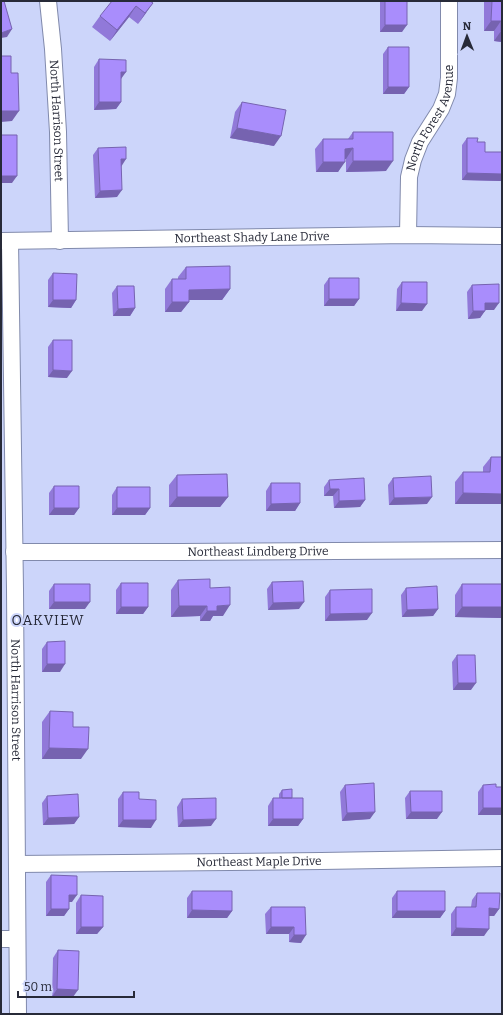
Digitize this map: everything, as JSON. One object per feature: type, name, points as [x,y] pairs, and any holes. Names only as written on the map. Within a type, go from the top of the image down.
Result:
[{"type":"street","name":"North Harrison Street","points":[[48,1],[54,49],[58,132],[60,240]]},
{"type":"street","name":"North Forest Avenue","points":[[408,235],[409,177],[413,160],[420,142],[441,109],[447,94],[449,78],[449,1]]},
{"type":"street","name":"Northeast Shady Lane Drive","points":[[5,241],[408,235],[502,236]]},
{"type":"street","name":"North Harrison Street","points":[[5,241],[14,552],[8,589],[17,864],[18,1014]]},
{"type":"street","name":"Northeast Lindberg Drive","points":[[14,552],[502,550]]},
{"type":"street","name":"Northeast Maple Drive","points":[[17,864],[306,862],[502,858]]},
{"type":"street","points":[[1,939],[17,939]]},
{"type":"building","points":[[1,1],[4,1],[12,29],[1,33]]},
{"type":"building","points":[[112,1],[150,1],[153,3],[145,13],[136,6],[117,30],[100,16]]},
{"type":"building","points":[[385,1],[407,1],[407,25],[385,25]]},
{"type":"building","points":[[492,1],[502,1],[502,31],[501,21],[491,21]]},
{"type":"building","points":[[388,47],[409,47],[409,87],[388,87]]},
{"type":"building","points":[[1,56],[11,56],[11,73],[18,73],[19,111],[1,111]]},
{"type":"building","points":[[99,59],[126,60],[126,72],[121,72],[121,102],[99,102]]},
{"type":"building","points":[[242,102],[286,110],[281,136],[237,128]]},
{"type":"building","points":[[353,132],[393,132],[393,161],[353,161],[353,148],[345,149],[345,162],[323,162],[323,139],[353,139]]},
{"type":"building","points":[[1,135],[17,135],[17,176],[1,176]]},
{"type":"building","points":[[467,138],[478,138],[477,142],[485,142],[485,152],[502,152],[502,174],[467,173]]},
{"type":"building","points":[[126,147],[126,159],[121,159],[122,190],[100,191],[98,148]]},
{"type":"building","points":[[230,266],[230,289],[189,290],[189,302],[172,302],[172,279],[186,279],[186,267]]},
{"type":"building","points":[[53,273],[77,274],[76,300],[53,300]]},
{"type":"building","points":[[329,278],[359,278],[359,299],[329,299]]},
{"type":"building","points":[[402,282],[427,282],[427,304],[401,303]]},
{"type":"building","points":[[499,284],[499,303],[485,303],[485,311],[473,311],[472,285]]},
{"type":"building","points":[[117,286],[134,286],[135,308],[118,309]]},
{"type":"building","points":[[53,340],[72,340],[72,371],[53,370]]},
{"type":"building","points":[[491,457],[502,457],[502,494],[463,493],[463,472],[490,472]]},
{"type":"building","points":[[227,474],[228,497],[177,497],[177,475]]},
{"type":"building","points":[[431,476],[432,497],[394,498],[393,478]]},
{"type":"building","points":[[364,478],[365,500],[339,501],[339,489],[330,489],[329,480]]},
{"type":"building","points":[[271,483],[300,483],[300,503],[271,504]]},
{"type":"building","points":[[54,486],[79,486],[79,508],[54,508]]},
{"type":"building","points":[[117,487],[150,487],[150,508],[117,508]]},
{"type":"building","points":[[210,579],[210,588],[230,587],[230,605],[217,606],[217,611],[207,611],[207,606],[179,606],[178,580]]},
{"type":"building","points":[[303,581],[304,602],[273,603],[272,582]]},
{"type":"building","points":[[121,583],[148,583],[148,607],[121,607]]},
{"type":"building","points":[[54,584],[90,584],[90,602],[54,602]]},
{"type":"building","points":[[462,584],[502,584],[502,607],[462,607]]},
{"type":"building","points":[[437,586],[438,609],[407,610],[406,588]]},
{"type":"building","points":[[372,589],[372,613],[330,614],[330,590]]},
{"type":"building","points":[[65,641],[65,664],[47,664],[47,642]]},
{"type":"building","points":[[457,655],[475,655],[476,683],[458,683]]},
{"type":"building","points":[[50,711],[73,712],[73,727],[89,727],[88,749],[49,748]]},
{"type":"building","points":[[374,783],[375,812],[347,813],[345,785]]},
{"type":"building","points":[[496,784],[496,787],[502,787],[502,808],[483,808],[483,785]]},
{"type":"building","points":[[292,789],[292,798],[282,798],[282,790]]},
{"type":"building","points":[[410,791],[442,791],[442,812],[411,812]]},
{"type":"building","points":[[123,792],[139,792],[139,799],[156,800],[156,820],[123,820]]},
{"type":"building","points":[[78,794],[79,817],[48,818],[47,796]]},
{"type":"building","points":[[216,798],[216,819],[183,820],[182,799]]},
{"type":"building","points":[[273,798],[303,798],[303,819],[273,819]]},
{"type":"building","points":[[51,875],[77,876],[77,895],[69,895],[69,909],[51,909]]},
{"type":"building","points":[[192,891],[232,891],[232,911],[192,910]]},
{"type":"building","points":[[397,891],[445,891],[445,911],[397,911]]},
{"type":"building","points":[[477,893],[500,893],[499,909],[489,908],[489,929],[456,928],[456,907],[476,907]]},
{"type":"building","points":[[81,895],[103,896],[103,927],[81,927]]},
{"type":"building","points":[[271,907],[305,907],[306,935],[294,935],[294,927],[271,927]]},
{"type":"building","points":[[58,950],[79,951],[78,990],[57,989]]},
{"type":"district","name":"OAKVIEW","points":[[48,620]]}]
